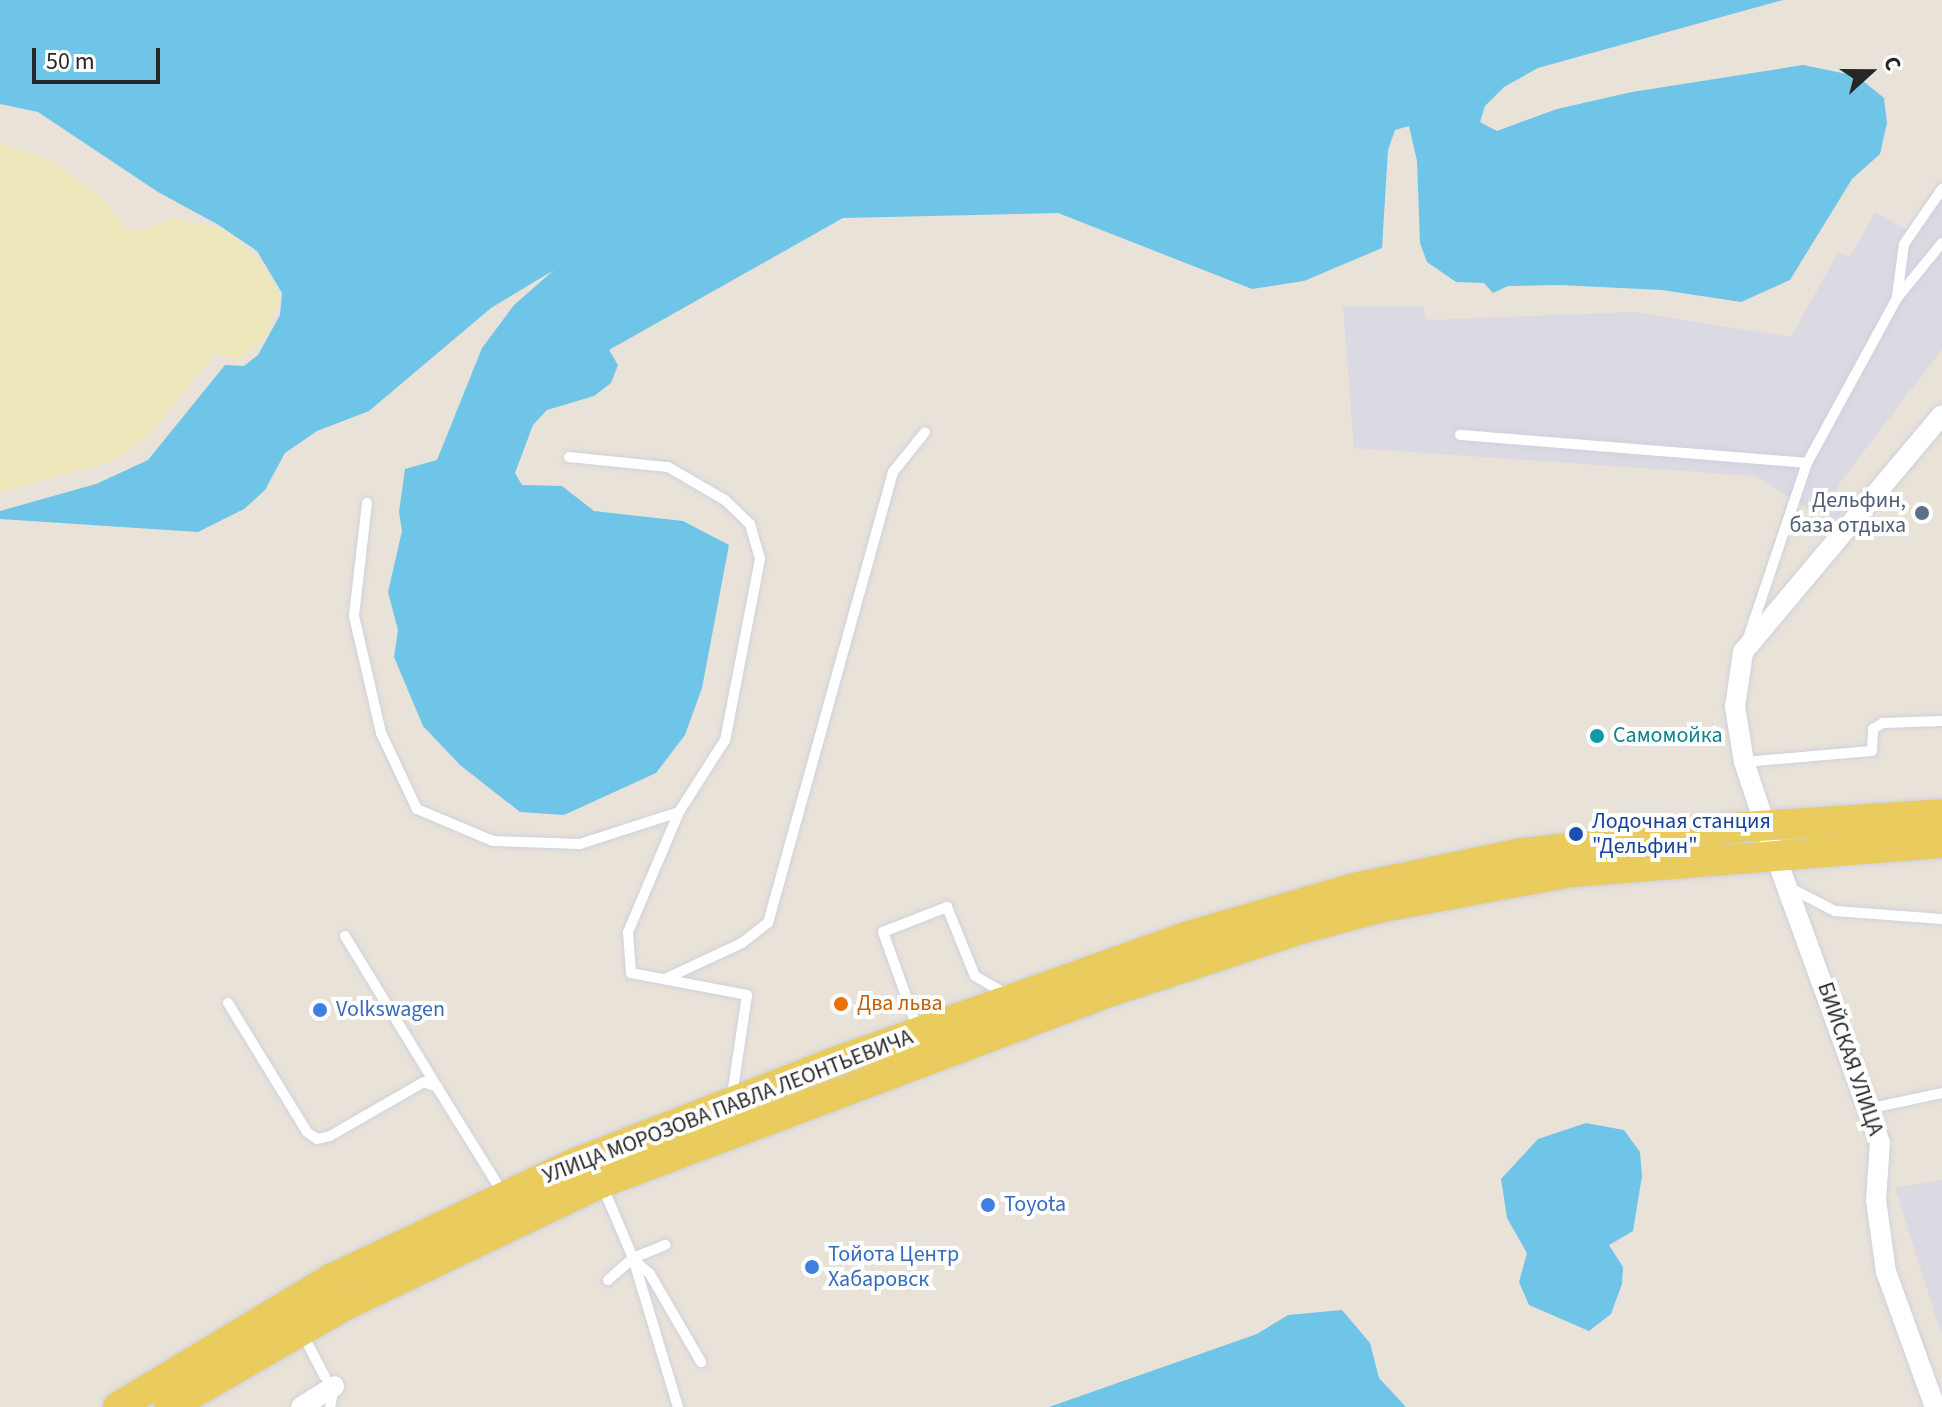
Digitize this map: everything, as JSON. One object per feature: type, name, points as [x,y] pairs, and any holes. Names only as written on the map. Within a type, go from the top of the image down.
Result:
[{"type":"main road","name":"УЛИЦА МОРОЗОВА ПАВЛА ЛЕОНТЬЕВИЧА","points":[[118,1407],[320,1286],[504,1196],[731,1101],[1244,918],[1412,875],[1619,839],[1942,814]]},
{"type":"main road","name":"УЛИЦА МОРОЗОВА ПАВЛА ЛЕОНТЬЕВИЧА","points":[[169,1407],[300,1330],[601,1183],[1109,992],[1304,928],[1383,907],[1572,872],[1942,843]]},
{"type":"street","points":[[1743,652],[1942,415]]},
{"type":"street","name":"БИЙСКАЯ УЛИЦА","points":[[1743,652],[1735,707],[1744,762],[1880,1143],[1876,1200],[1886,1272],[1935,1407]]},
{"type":"street","points":[[301,1407],[330,1382]]},
{"type":"lane","points":[[1897,298],[1904,244],[1942,189]]},
{"type":"lane","points":[[1743,652],[1807,463],[1897,298],[1942,243]]},
{"type":"lane","points":[[663,979],[742,943],[768,923],[893,472],[925,432]]},
{"type":"lane","points":[[1460,435],[1807,463]]},
{"type":"lane","points":[[569,457],[668,467],[725,500],[750,524],[760,559],[725,740],[679,812],[628,932],[631,973],[747,995],[731,1101]]},
{"type":"lane","points":[[367,503],[354,616],[381,733],[417,809],[493,841],[580,844],[679,812]]},
{"type":"lane","points":[[1744,762],[1872,751],[1873,729],[1883,723],[1942,721]]},
{"type":"lane","points":[[1790,888],[1835,911],[1942,919]]},
{"type":"lane","points":[[906,1037],[916,1024],[883,932],[947,907],[981,984],[1015,998]]},
{"type":"lane","points":[[345,936],[504,1196]]},
{"type":"lane","points":[[228,1003],[307,1132],[317,1139],[412,1085],[437,1087]]},
{"type":"lane","points":[[1867,1109],[1942,1093]]},
{"type":"lane","points":[[601,1183],[633,1258],[678,1407]]},
{"type":"lane","points":[[608,1280],[633,1258],[666,1245]]},
{"type":"lane","points":[[633,1258],[650,1274],[701,1362]]},
{"type":"lane","points":[[300,1330],[330,1382],[330,1407]]},
{"type":"shaded area","points":[[1942,190],[1942,349],[1842,480],[1831,500],[1844,510],[1833,524],[1755,476],[1354,448],[1343,306],[1423,307],[1427,320],[1633,312],[1791,337],[1838,253],[1850,257],[1875,212],[1914,234]]},
{"type":"shaded area","points":[[1942,1180],[1942,1333],[1941,1333],[1895,1188]]},
{"type":"sand","points":[[0,143],[50,160],[101,196],[127,229],[142,231],[172,218],[223,229],[261,262],[280,297],[267,336],[238,360],[215,354],[149,435],[114,461],[0,492]]},
{"type":"water","points":[[0,0],[1783,0],[1538,68],[1504,87],[1485,106],[1480,122],[1497,131],[1557,109],[1632,92],[1803,65],[1857,76],[1884,98],[1887,123],[1880,154],[1852,179],[1790,280],[1741,302],[1662,290],[1559,285],[1508,286],[1493,293],[1484,283],[1456,282],[1427,262],[1420,243],[1417,161],[1409,126],[1395,130],[1388,150],[1382,248],[1304,281],[1252,289],[1058,213],[843,218],[609,350],[618,365],[611,383],[594,396],[547,410],[533,425],[515,473],[522,485],[562,486],[594,511],[683,521],[729,545],[702,688],[685,735],[656,773],[564,815],[520,812],[460,765],[423,726],[394,657],[398,630],[388,592],[402,531],[399,512],[405,469],[437,460],[482,348],[514,305],[554,270],[491,308],[369,411],[317,431],[285,453],[265,490],[244,509],[198,532],[0,519],[0,511],[96,484],[148,460],[225,365],[244,366],[258,355],[280,315],[282,293],[257,251],[217,224],[158,192],[38,112],[0,104]]},
{"type":"water","points":[[1586,1123],[1624,1130],[1640,1152],[1642,1176],[1633,1231],[1609,1245],[1623,1267],[1622,1284],[1611,1314],[1589,1331],[1529,1305],[1519,1282],[1527,1253],[1507,1218],[1501,1179],[1538,1139]]},
{"type":"water","points":[[1342,1310],[1370,1343],[1379,1378],[1406,1407],[1049,1407],[1257,1334],[1288,1315]]},
{"type":"place","name":"Дельфин, база отдыха","points":[[1922,513]]},
{"type":"place","name":"Самомойка","points":[[1597,736]]},
{"type":"place","name":"Лодочная станция \"Дельфин\"","points":[[1576,834]]},
{"type":"place","name":"Два льва","points":[[841,1004]]},
{"type":"place","name":"Volkswagen","points":[[320,1010]]},
{"type":"place","name":"Toyota","points":[[988,1205]]},
{"type":"place","name":"Тойота Центр Хабаровск","points":[[812,1267]]}]
